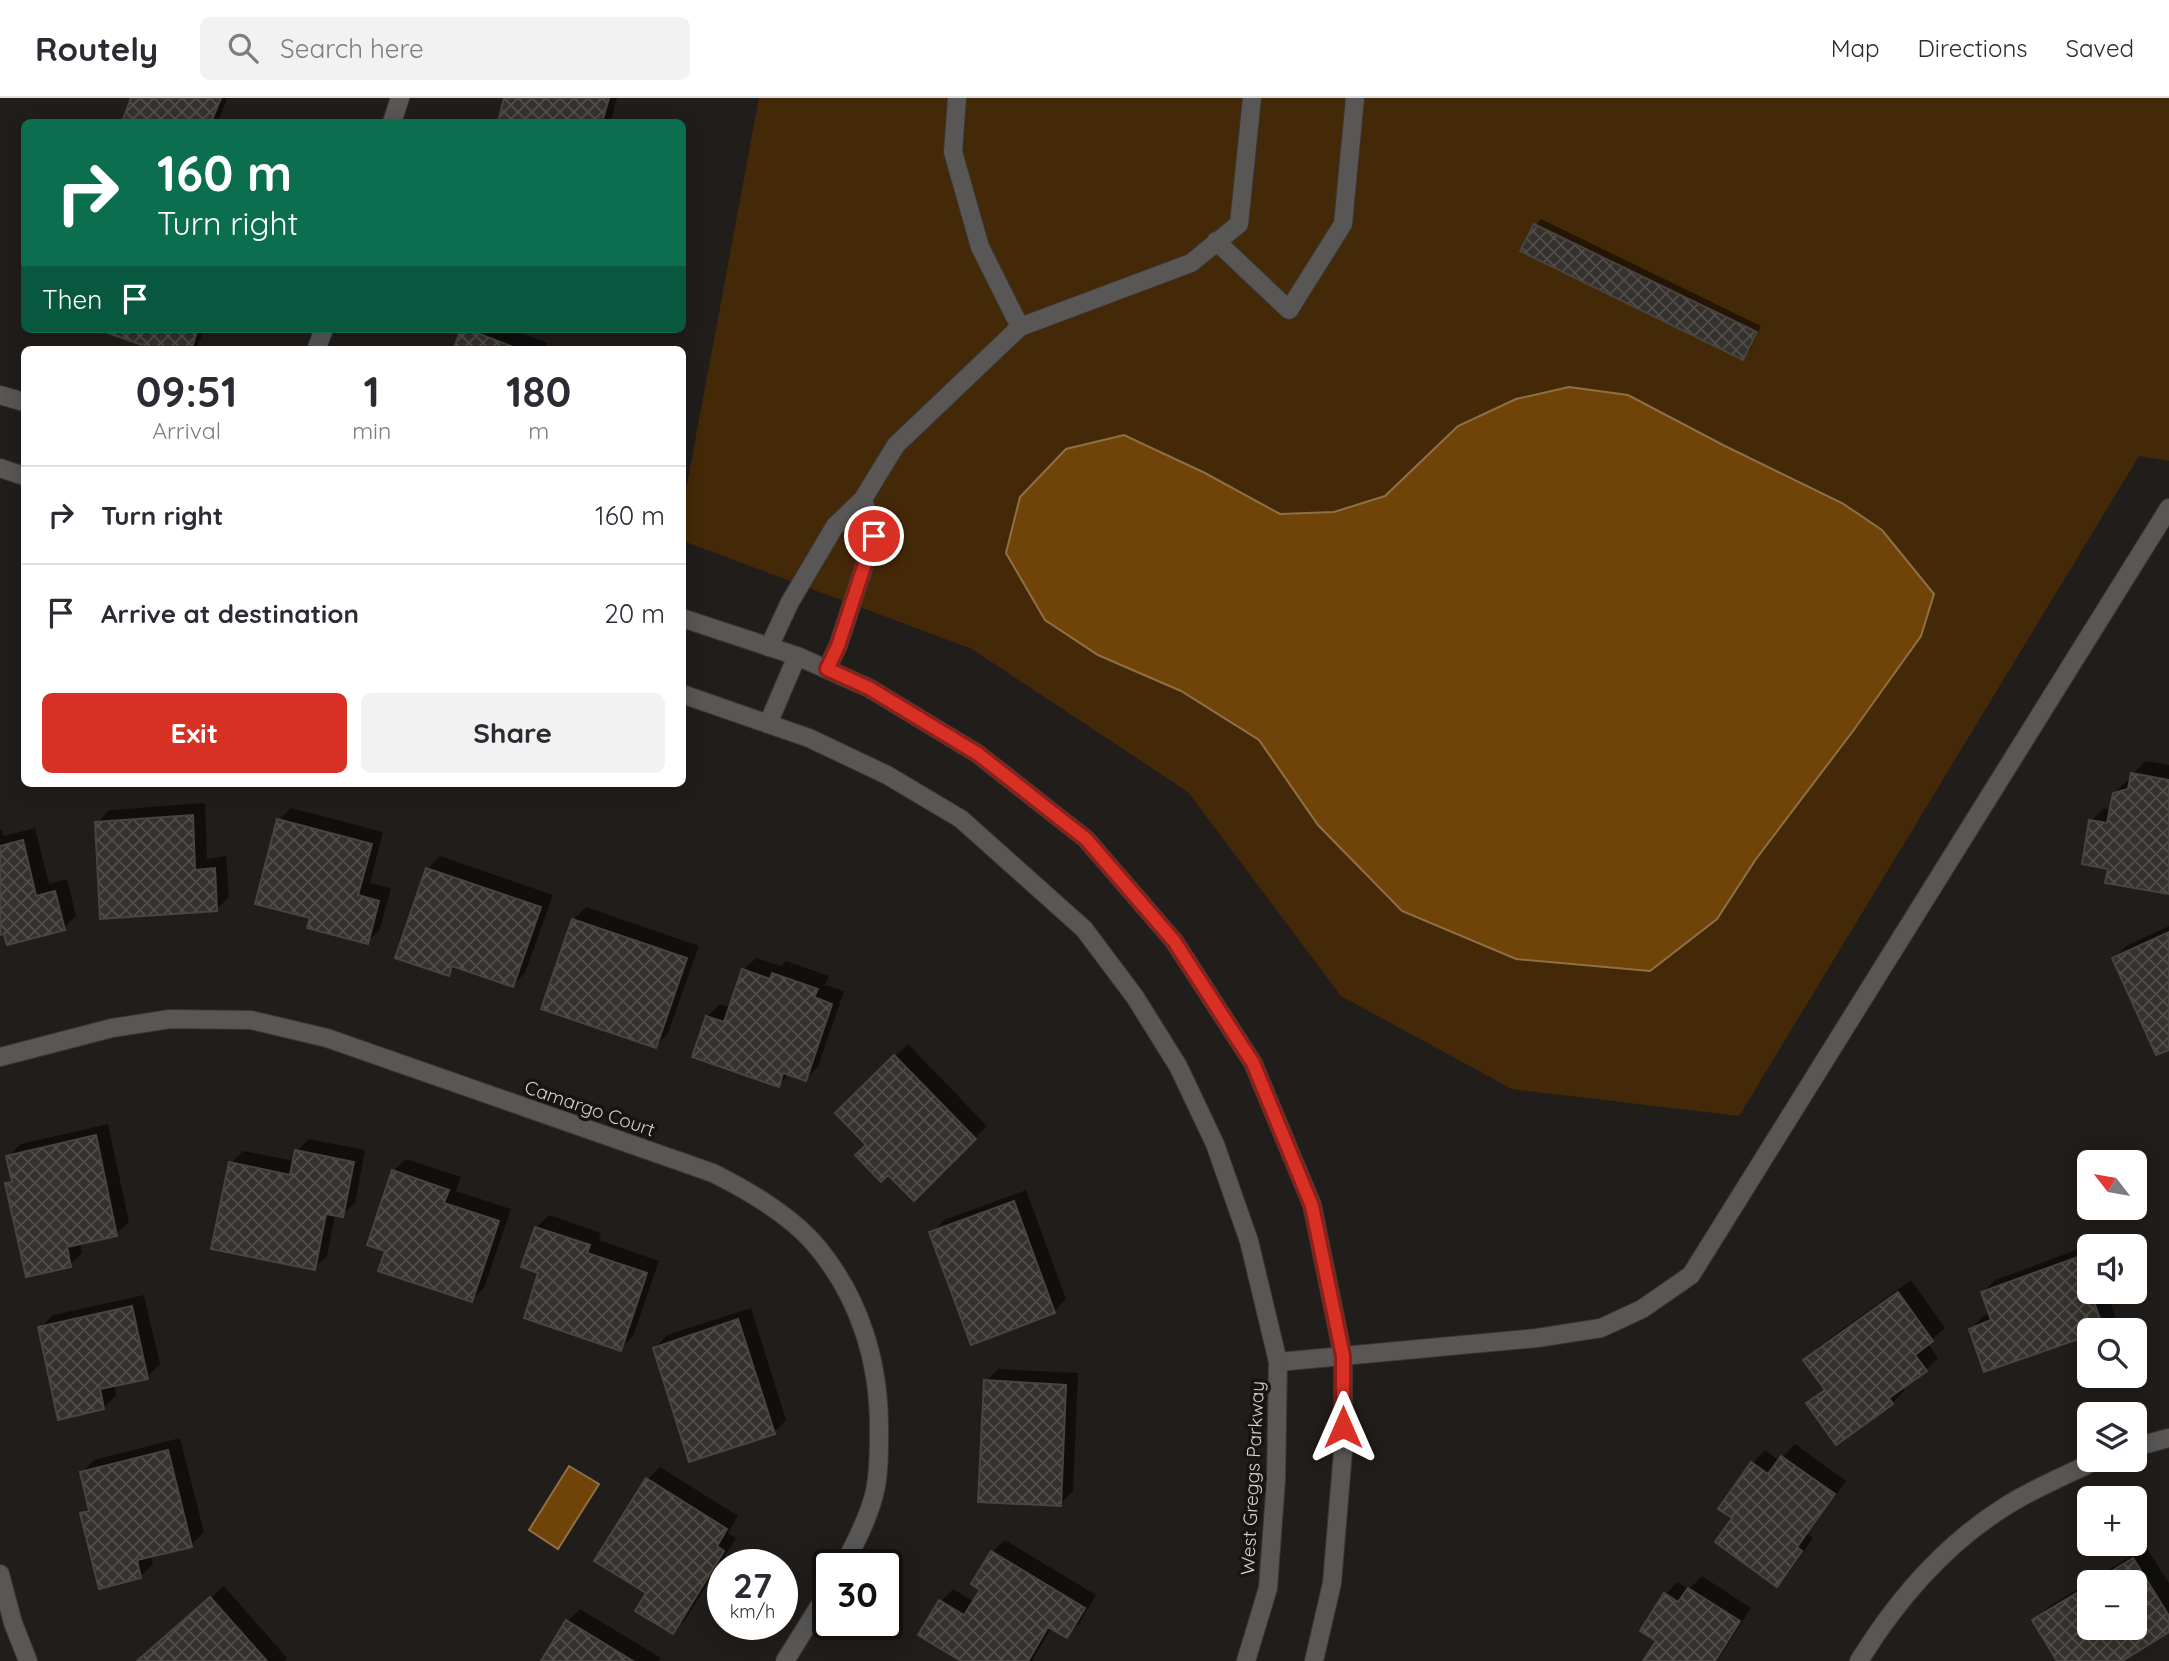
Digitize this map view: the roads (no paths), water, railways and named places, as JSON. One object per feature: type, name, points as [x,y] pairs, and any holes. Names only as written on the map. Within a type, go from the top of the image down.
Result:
[{"type":"street","points":[[394,119],[400,98]]},
{"type":"street","points":[[957,98],[953,152],[980,247],[1020,327]]},
{"type":"street","points":[[769,647],[790,602],[835,526],[863,499],[895,445],[1020,327],[1191,263],[1238,223],[1252,98]]},
{"type":"street","points":[[1216,242],[1289,310],[1343,224],[1355,98]]},
{"type":"street","points":[[0,395],[21,401]]},
{"type":"street","points":[[0,468],[21,475]]},
{"type":"street","points":[[827,669],[838,646],[874,536],[863,499]]},
{"type":"street","points":[[1278,1362],[1536,1338],[1601,1328],[1642,1309],[1691,1275],[2169,508]]},
{"type":"street","points":[[686,619],[797,656],[869,688],[978,754],[1086,839],[1174,941],[1253,1063],[1312,1206],[1343,1356],[1343,1451],[1332,1583],[1314,1661]]},
{"type":"street","points":[[768,724],[797,656]]},
{"type":"street","name":"West Greggs Parkway","points":[[686,695],[809,738],[887,775],[961,819],[1084,929],[1135,997],[1178,1066],[1215,1144],[1249,1241],[1278,1362],[1276,1480],[1268,1588],[1246,1661]]},
{"type":"street","name":"Camargo Court","points":[[0,1057],[112,1028],[170,1019],[251,1020],[327,1038],[713,1173],[754,1193],[811,1240],[828,1262],[860,1316],[874,1362],[879,1397],[879,1466],[874,1494],[852,1549]]},
{"type":"street","points":[[2147,1444],[2169,1438]]},
{"type":"street","points":[[1859,1661],[1884,1621],[1948,1549],[2006,1506],[2077,1470]]},
{"type":"street","points":[[0,1574],[13,1623],[27,1661]]},
{"type":"street","points":[[785,1661],[812,1618]]}]
